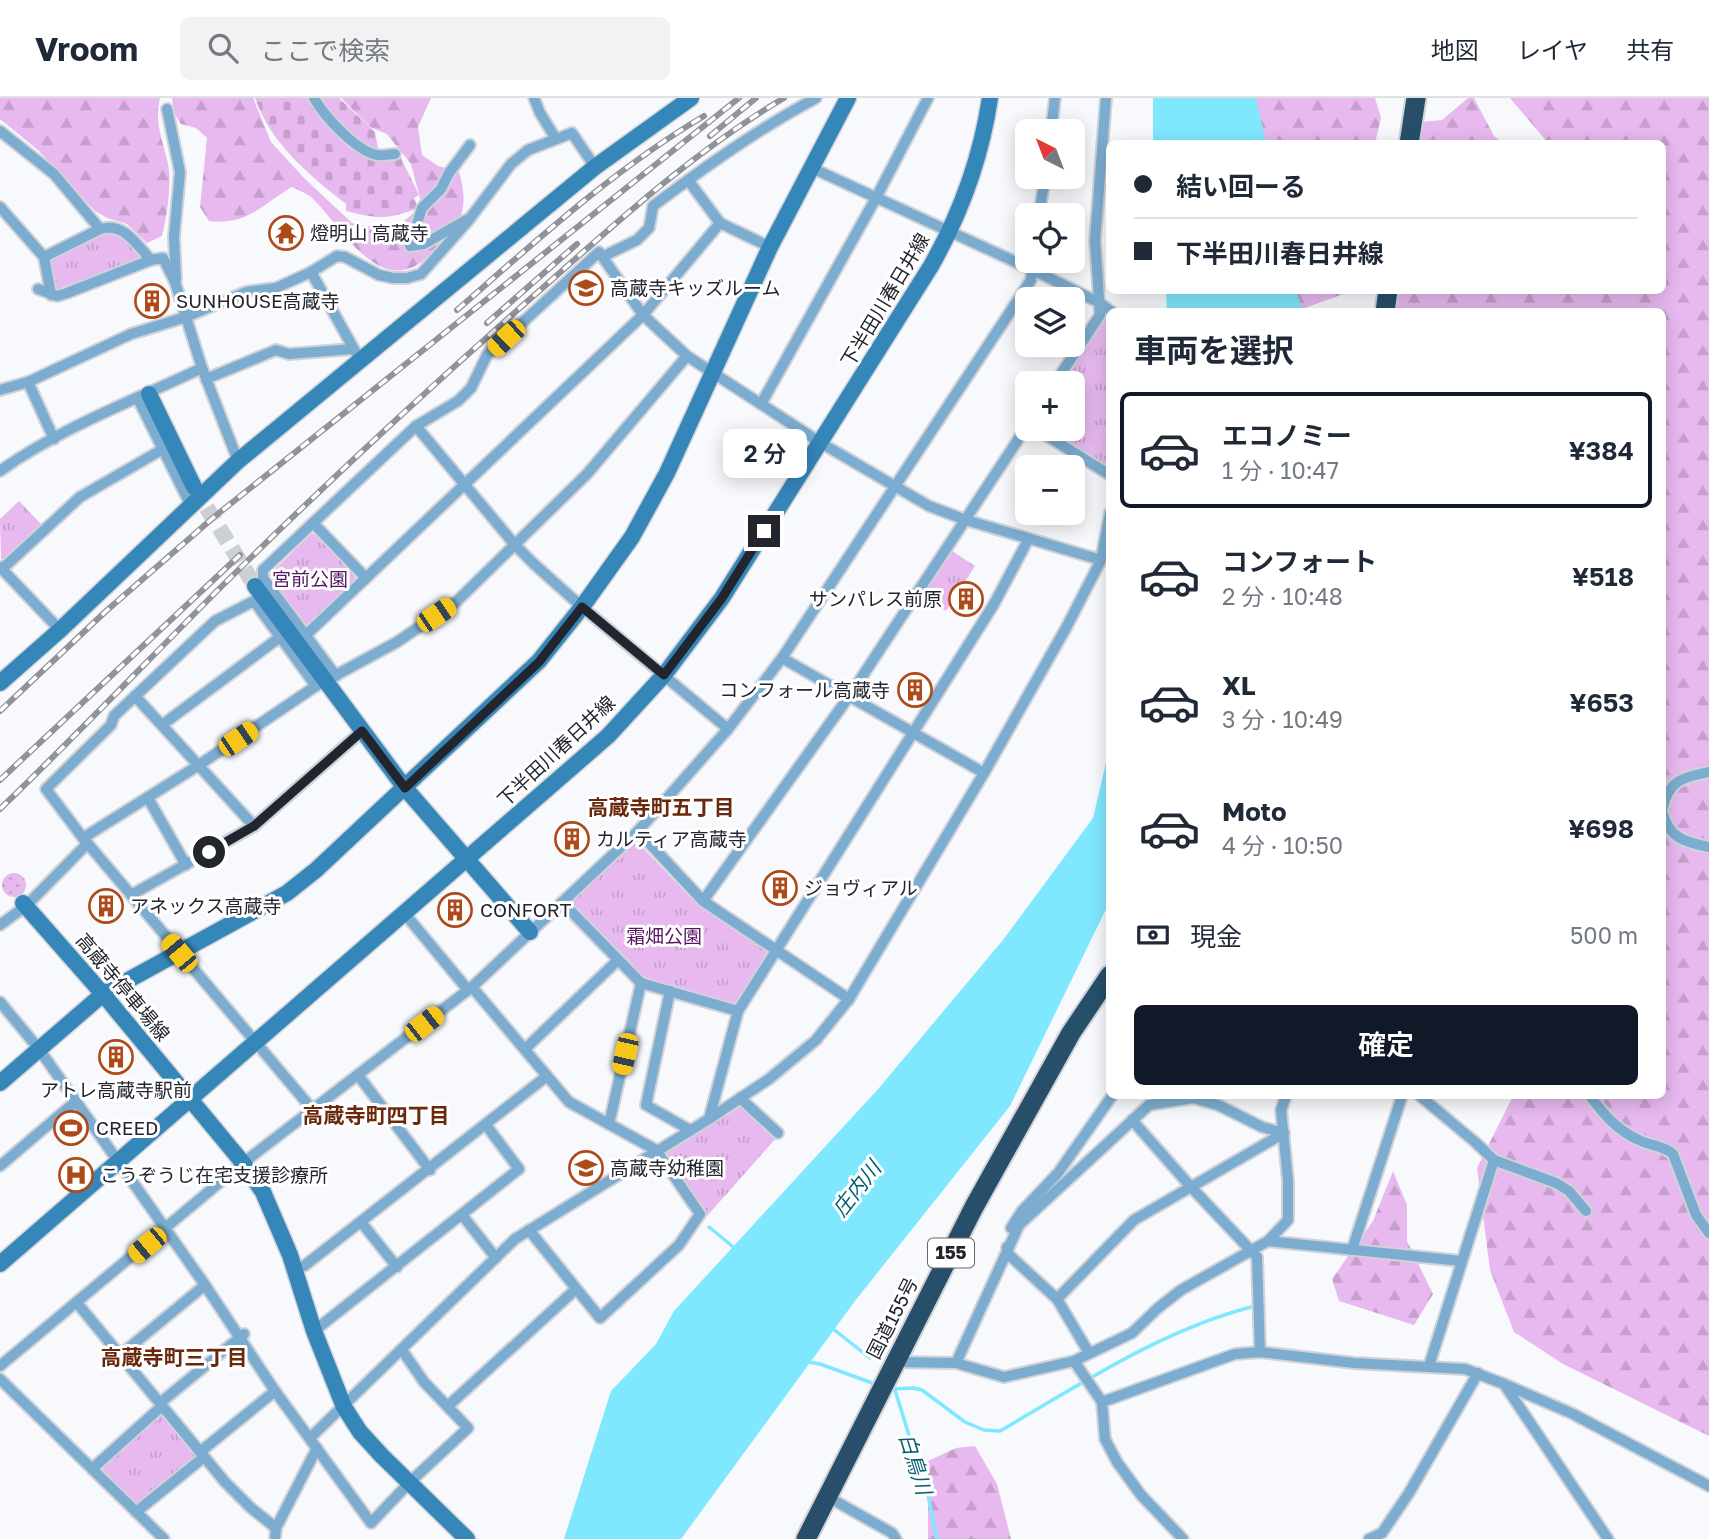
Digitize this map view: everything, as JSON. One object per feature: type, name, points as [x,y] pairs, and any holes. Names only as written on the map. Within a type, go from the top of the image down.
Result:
[{"type":"highway","points":[[1410,140],[1416,98]]},
{"type":"highway","name":"国道155号","points":[[806,1539],[980,1196],[1071,1033],[1106,981]]},
{"type":"street","points":[[314,98],[331,122],[354,142],[376,155],[395,154]]},
{"type":"street","points":[[534,98],[556,139]]},
{"type":"street","points":[[0,683],[356,354],[595,167],[691,98]]},
{"type":"street","points":[[604,256],[637,240],[649,228],[653,206],[783,116],[816,98]]},
{"type":"street","points":[[0,1083],[103,994],[287,892],[316,870],[539,662],[632,537],[667,473],[770,247],[848,98]]},
{"type":"street","points":[[761,404],[876,198],[928,98]]},
{"type":"street","name":"下半田川春日井線","points":[[0,1264],[608,736],[664,675],[722,598],[950,232],[969,185],[990,98]]},
{"type":"street","points":[[1052,119],[1055,98]]},
{"type":"street","points":[[1063,371],[1100,314],[1095,240],[1106,98]]},
{"type":"street","points":[[167,109],[180,172],[174,237],[176,282]]},
{"type":"street","points":[[0,131],[54,174],[100,229]]},
{"type":"street","points":[[0,390],[28,382],[131,334],[186,317],[246,292],[276,288],[337,256],[345,257],[379,275],[393,278],[421,274],[468,221],[511,164],[528,150],[572,133],[595,167]]},
{"type":"street","points":[[468,221],[465,220],[424,244],[410,246],[420,203],[441,189],[449,173],[470,145]]},
{"type":"street","points":[[812,168],[950,232],[1015,258]]},
{"type":"street","points":[[688,180],[720,223],[770,247]]},
{"type":"street","points":[[0,207],[44,257],[51,295]]},
{"type":"street","points":[[306,635],[643,314],[720,223]]},
{"type":"street","points":[[44,257],[111,226],[122,230],[151,260]]},
{"type":"street","points":[[326,681],[306,635],[263,578],[263,570],[416,426],[458,401],[471,388],[488,355],[600,251],[643,314],[687,356],[821,443],[929,506],[1028,540],[1101,560]]},
{"type":"street","points":[[38,289],[51,295],[67,293],[151,260],[163,258],[176,282],[202,368],[238,461]]},
{"type":"street","points":[[311,272],[356,354]]},
{"type":"street","points":[[0,1366],[243,1163],[470,988],[638,831],[728,729],[782,658],[1031,279],[1032,273]]},
{"type":"street","points":[[1047,273],[1107,308]]},
{"type":"street","points":[[206,379],[276,351],[289,354],[349,351],[356,354]]},
{"type":"street","points":[[3,922],[85,841],[326,681],[397,642],[456,602],[587,474],[687,356]]},
{"type":"street","points":[[0,471],[54,439],[202,368]]},
{"type":"street","points":[[28,382],[54,439]]},
{"type":"street","points":[[143,396],[163,449],[191,506]]},
{"type":"street","points":[[143,396],[194,487]]},
{"type":"street","points":[[416,426],[515,545],[582,607],[728,729]]},
{"type":"street","points":[[703,901],[850,695],[1017,441]]},
{"type":"street","points":[[1055,441],[1106,473]]},
{"type":"street","points":[[60,630],[1,568],[80,498],[163,449]]},
{"type":"street","points":[[313,523],[366,578]]},
{"type":"street","points":[[77,1303],[202,1455],[275,1534],[314,1443],[344,1407],[515,1239],[709,1119],[769,1079],[816,1040],[849,999],[984,773],[1101,560],[1106,534]]},
{"type":"street","points":[[709,1119],[738,1011],[994,604],[1028,540]]},
{"type":"street","points":[[256,586],[405,788],[530,932]]},
{"type":"street","points":[[312,1109],[85,841],[46,789],[111,725],[114,716],[215,621],[254,601],[280,637],[326,681]]},
{"type":"street","points":[[162,725],[280,637]]},
{"type":"street","points":[[782,658],[984,773]]},
{"type":"street","points":[[135,696],[254,826]]},
{"type":"street","points":[[131,895],[254,826],[362,731]]},
{"type":"street","points":[[1666,795],[1672,785],[1682,779],[1709,772]]},
{"type":"street","points":[[148,798],[186,865]]},
{"type":"street","points":[[1666,826],[1679,839],[1709,847]]},
{"type":"street","points":[[638,831],[703,901],[849,999]]},
{"type":"street","points":[[562,901],[641,983],[738,1011]]},
{"type":"street","name":"高蔵寺停車場線","points":[[24,904],[103,994],[243,1163],[263,1192],[290,1255],[314,1331],[344,1407],[360,1432],[467,1539]]},
{"type":"street","points":[[405,914],[569,1102],[656,1150],[701,1214],[679,1245],[600,1318],[529,1230]]},
{"type":"street","points":[[525,1049],[617,961]]},
{"type":"street","points":[[609,1124],[641,983]]},
{"type":"street","points":[[670,990],[646,1105],[690,1130]]},
{"type":"street","points":[[0,1002],[39,1049],[164,1230],[242,1336],[275,1391],[371,1523],[468,1428],[424,1382],[402,1350]]},
{"type":"street","points":[[358,1075],[429,1170]]},
{"type":"street","points":[[304,1266],[547,1076]]},
{"type":"street","points":[[740,1098],[778,1133]]},
{"type":"street","points":[[1089,1353],[1057,1299],[1007,1253],[1007,1239],[1014,1221],[1058,1173],[1110,1099]]},
{"type":"street","points":[[956,1363],[1019,1225],[1149,1105],[1182,1099]]},
{"type":"street","points":[[896,1362],[956,1363],[1004,1377],[1077,1366],[1089,1353],[1132,1333],[1181,1290],[1254,1251],[1288,1220],[1281,1110],[1285,1099]]},
{"type":"street","points":[[1352,1250],[1401,1099]]},
{"type":"street","points":[[1423,1099],[1494,1160],[1556,1183],[1569,1191],[1586,1211]]},
{"type":"street","points":[[1592,1099],[1621,1131],[1667,1149],[1673,1154],[1696,1215],[1709,1233]]},
{"type":"street","points":[[1221,1100],[1262,1127],[1284,1133]]},
{"type":"street","points":[[0,1166],[75,1102]]},
{"type":"street","points":[[1132,1120],[1191,1187],[1254,1251],[1257,1257],[1260,1352]]},
{"type":"street","points":[[314,1331],[519,1169],[486,1125]]},
{"type":"street","points":[[1057,1299],[1134,1220],[1284,1133]]},
{"type":"street","points":[[1429,1366],[1494,1160]]},
{"type":"street","points":[[462,1215],[496,1258]]},
{"type":"street","points":[[361,1222],[397,1267]]},
{"type":"street","points":[[1268,1241],[1461,1261]]},
{"type":"street","points":[[119,1356],[205,1285]]},
{"type":"street","points":[[448,1406],[576,1289]]},
{"type":"street","points":[[92,1469],[161,1405],[242,1336]]},
{"type":"street","points":[[1102,1402],[1235,1353],[1260,1352],[1354,1363],[1465,1369],[1573,1414],[1709,1486]]},
{"type":"street","points":[[1077,1366],[1102,1402],[1105,1438],[1116,1462],[1141,1495],[1183,1539]]},
{"type":"street","points":[[1369,1539],[1382,1533],[1409,1493],[1478,1373]]},
{"type":"street","points":[[0,1379],[163,1539]]},
{"type":"street","points":[[1504,1384],[1608,1539]]},
{"type":"street","points":[[136,1512],[275,1391]]},
{"type":"street","points":[[828,1497],[892,1533],[896,1539]]},
{"type":"green space","points":[[0,98],[160,98],[159,124],[169,181],[162,236],[147,243],[127,224],[95,211],[39,151],[0,119]]},
{"type":"green space","points":[[172,98],[253,98],[271,142],[304,178],[352,223],[392,231],[422,206],[411,164],[387,134],[370,127],[341,98],[431,98],[418,127],[422,155],[438,166],[459,172],[464,200],[461,217],[451,233],[429,255],[420,263],[404,270],[388,269],[373,262],[345,237],[311,197],[292,187],[244,217],[209,221],[200,207],[207,138],[196,128],[181,124],[174,113]]},
{"type":"green space","points":[[255,98],[339,98],[375,132],[379,153],[397,150],[419,195],[414,198],[418,208],[382,217],[346,211],[346,204],[305,170],[281,144],[262,115]]},
{"type":"green space","points":[[1198,98],[1375,98],[1381,118],[1376,140],[1201,140]]},
{"type":"green space","points":[[1468,98],[1474,98],[1494,136],[1499,140],[1419,140],[1421,122],[1442,120]]},
{"type":"green space","points":[[1510,98],[1709,98],[1709,1436],[1563,1364],[1514,1332],[1490,1270],[1477,1168],[1512,1099],[1666,1099],[1666,308],[1397,308],[1399,294],[1666,294],[1666,140],[1545,140]]},
{"type":"green space","points":[[110,231],[119,233],[143,259],[66,291],[52,291],[46,261]]},
{"type":"green space","points":[[1238,294],[1343,294],[1305,308],[1282,308]]},
{"type":"green space","points":[[1104,318],[1106,318],[1106,467],[1064,441],[1085,441],[1085,371],[1069,371],[1078,357],[1085,357],[1085,347]]},
{"type":"green space","points":[[19,501],[42,525],[7,559],[1,559],[0,519]]},
{"type":"green space","name":"宮前公園","points":[[311,534],[316,534],[355,576],[355,581],[308,626],[303,625],[269,578]]},
{"type":"green space","points":[[952,551],[975,566],[946,611],[923,595]]},
{"type":"green space","name":"霜畑公園","points":[[634,844],[639,844],[699,906],[767,951],[768,956],[740,1002],[734,1005],[643,981],[573,906],[573,901]]},
{"type":"green space","points":[[14,873],[25,880],[26,885],[19,896],[14,897],[3,890],[2,885],[9,874]]},
{"type":"green space","points":[[740,1107],[745,1107],[777,1137],[707,1216],[666,1156],[668,1151]]},
{"type":"green space","points":[[1393,1171],[1407,1205],[1407,1241],[1433,1294],[1414,1325],[1339,1301],[1332,1279],[1373,1221]]},
{"type":"green space","points":[[160,1410],[198,1453],[198,1459],[135,1506],[97,1467]]},
{"type":"green space","points":[[975,1446],[997,1484],[1011,1539],[928,1539],[928,1461],[956,1448]]},
{"type":"water","points":[[1153,98],[1256,98],[1265,140],[1153,140]]},
{"type":"water","points":[[1166,294],[1298,294],[1301,308],[1167,308]]},
{"type":"water","name":"庄内川","points":[[1106,763],[1106,909],[1010,1106],[855,1301],[681,1539],[564,1539],[611,1391],[656,1344],[674,1311],[879,1088],[1003,940],[1093,818]]},
{"type":"waterway","points":[[709,1227],[737,1250]]},
{"type":"waterway","points":[[892,1389],[922,1390],[965,1422],[984,1430],[1000,1431],[1153,1344],[1217,1317],[1251,1307]]},
{"type":"waterway","points":[[832,1328],[870,1358]]},
{"type":"waterway","name":"白鳥川","points":[[808,1362],[875,1384]]},
{"type":"waterway","name":"白鳥川","points":[[895,1390],[929,1500],[937,1539]]},
{"type":"tunnel","points":[[194,487],[255,586]]},
{"type":"railway","points":[[0,711],[105,612],[214,517],[739,98]]},
{"type":"railway","points":[[710,136],[756,98]]},
{"type":"railway","points":[[0,809],[260,548],[457,364],[656,189],[719,141],[784,98]]},
{"type":"railway","points":[[457,310],[607,183],[638,159],[704,116]]},
{"type":"railway","points":[[487,323],[577,244]]},
{"type":"railway","points":[[0,780],[240,555]]},
{"type":"place","name":"燈明山 高蔵寺","points":[[286,233]]},
{"type":"place","name":"高蔵寺キッズルーム","points":[[586,288]]},
{"type":"place","name":"SUNHOUSE高蔵寺","points":[[152,301]]},
{"type":"place","name":"サンパレス前原","points":[[966,599]]},
{"type":"place","name":"コンフォール高蔵寺","points":[[915,690]]},
{"type":"place","name":"カルティア高蔵寺","points":[[572,839]]},
{"type":"place","name":"ジョヴィアル","points":[[780,888]]},
{"type":"place","name":"アネックス高蔵寺","points":[[106,906]]},
{"type":"place","name":"CONFORT","points":[[455,910]]},
{"type":"place","name":"アトレ高蔵寺駅前","points":[[116,1057]]},
{"type":"place","name":"CREED","points":[[71,1128]]},
{"type":"place","name":"高蔵寺幼稚園","points":[[586,1168]]},
{"type":"place","name":"こうぞうじ在宅支援診療所","points":[[76,1175]]},
{"type":"district","name":"高蔵寺町五丁目","points":[[661,808]]},
{"type":"district","name":"高蔵寺町四丁目","points":[[376,1116]]},
{"type":"district","name":"高蔵寺町三丁目","points":[[174,1358]]},
{"type":"route","points":[[209,852],[254,826],[362,731],[405,788],[539,662],[582,607],[664,675],[722,598],[764,531]]}]
